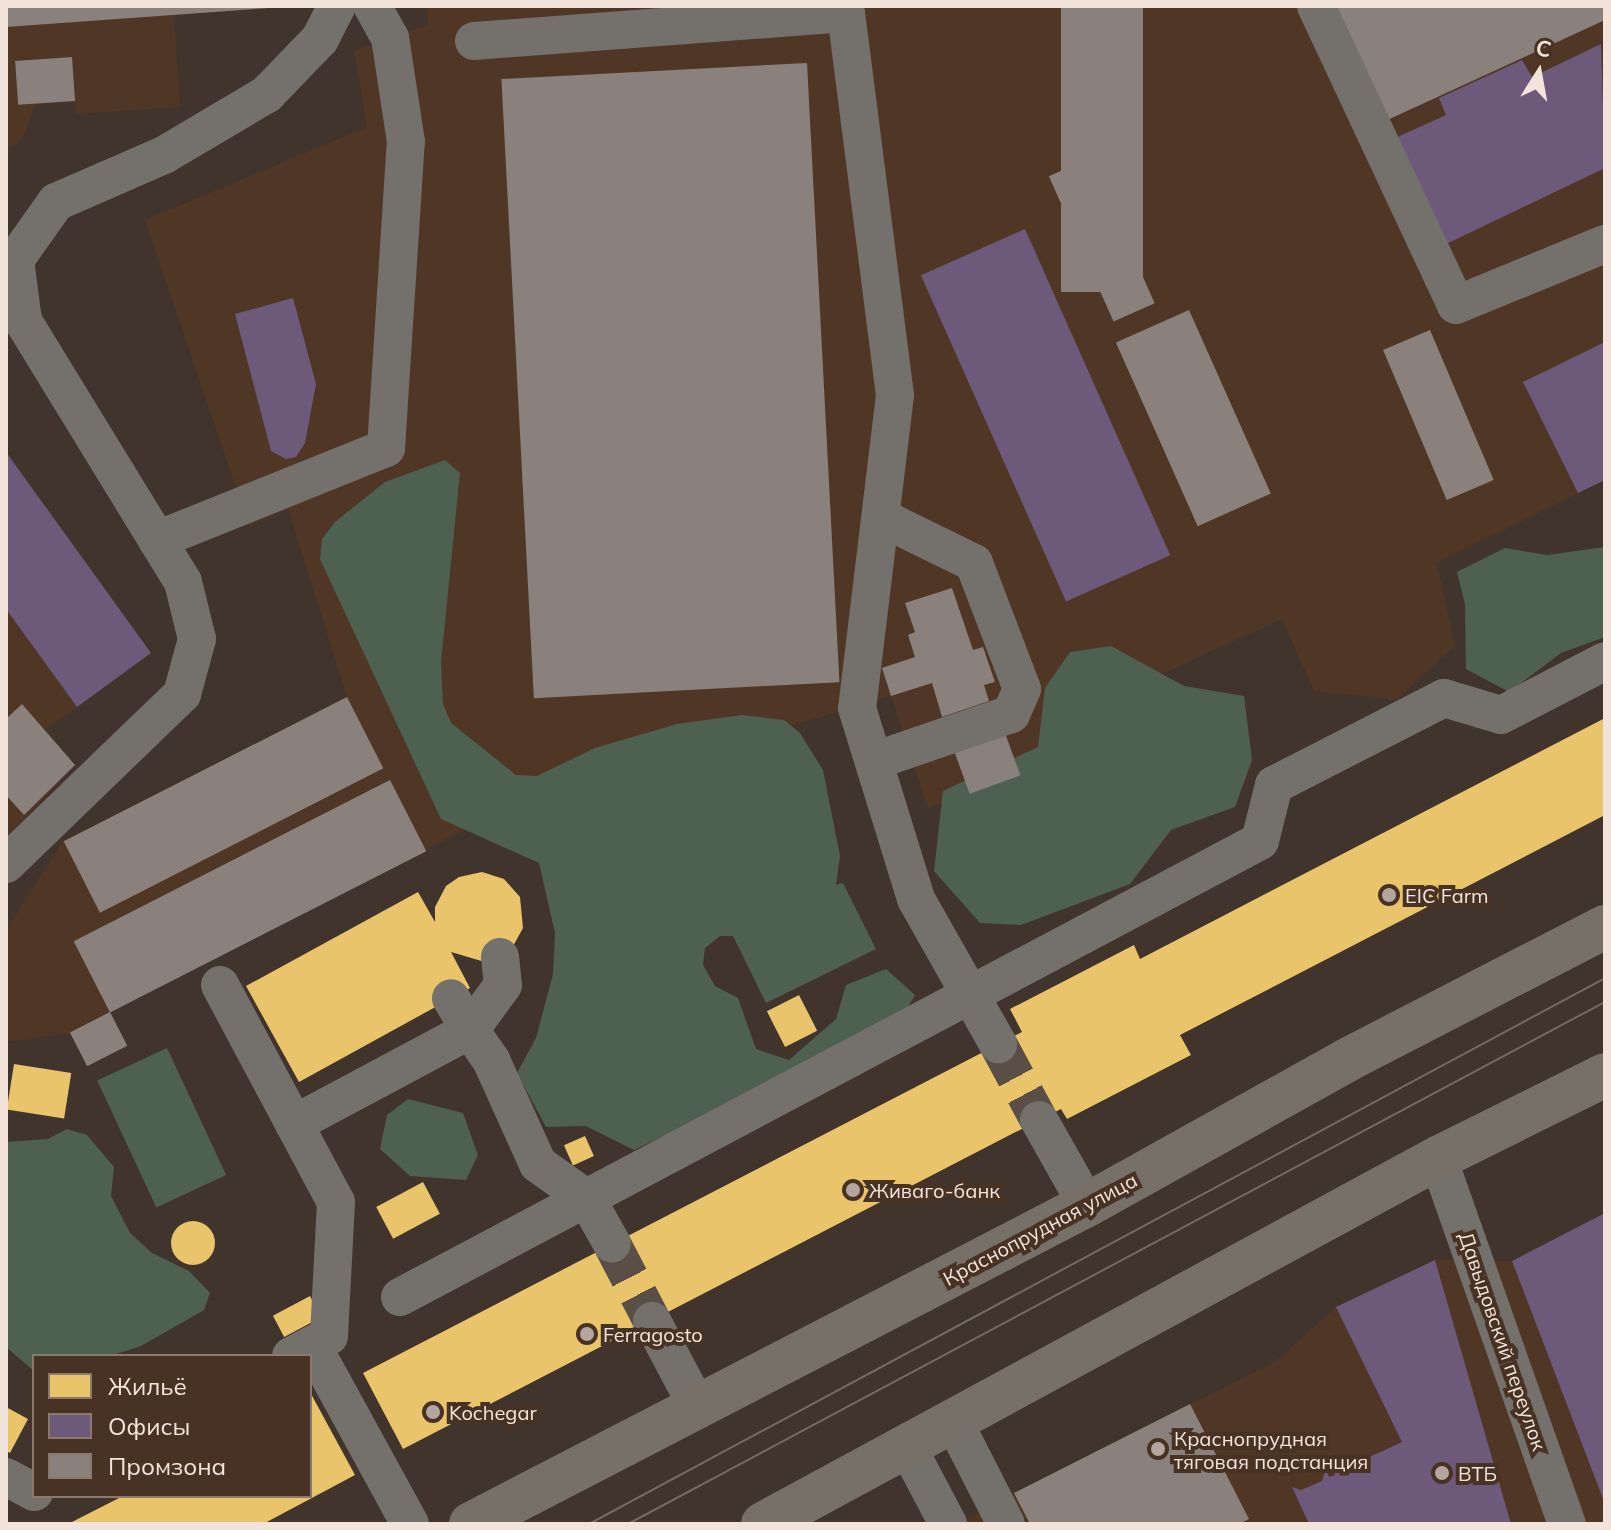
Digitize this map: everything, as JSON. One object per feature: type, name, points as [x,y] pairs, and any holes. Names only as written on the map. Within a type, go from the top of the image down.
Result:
[{"type":"main road","name":"Краснопрудная улица","points":[[471,1524],[1087,1205],[1347,1060],[1605,927]]},
{"type":"main road","points":[[763,1524],[1438,1158],[1605,1075]]},
{"type":"street","points":[[6,864],[182,694],[197,639],[183,582],[23,321],[9,254],[56,202],[164,155],[267,94],[320,39],[337,6]]},
{"type":"street","points":[[157,540],[386,448],[406,142],[390,38],[372,6]]},
{"type":"street","points":[[1316,6],[1456,305],[1605,244]]},
{"type":"street","points":[[474,41],[846,13],[895,395],[857,708],[916,899],[998,1044]]},
{"type":"street","points":[[874,761],[1011,714],[1022,689],[974,563],[882,518]]},
{"type":"street","points":[[400,1297],[971,997],[1260,841],[1274,785],[1444,698],[1501,715],[1605,661]]},
{"type":"street","points":[[294,1124],[503,985],[500,957]]},
{"type":"street","points":[[220,985],[336,1202],[329,1336],[302,1350]]},
{"type":"street","points":[[460,1014],[491,1060],[538,1164],[587,1199],[612,1244]]},
{"type":"street","points":[[1039,1120],[1087,1205]]},
{"type":"street","name":"Давыдовский переулок","points":[[1438,1158],[1567,1524]]},
{"type":"street","points":[[652,1321],[698,1408]]},
{"type":"street","points":[[312,1366],[410,1524]]},
{"type":"street","points":[[954,1422],[1006,1524]]},
{"type":"street","points":[[908,1448],[948,1524]]},
{"type":"street","points":[[6,1477],[32,1491]]},
{"type":"shaded area","points":[[6,6],[284,7],[174,15],[180,107],[76,114],[75,101],[35,105],[23,138],[6,150]]},
{"type":"shaded area","points":[[427,6],[1605,6],[1605,480],[1437,563],[1455,646],[1396,700],[1314,691],[1282,619],[1136,686],[969,792],[928,808],[891,696],[491,816],[70,1033],[6,1042],[6,930],[63,841],[347,697],[288,509],[249,526],[145,220],[367,127],[354,51],[428,25]]},
{"type":"shaded area","points":[[6,609],[77,707],[44,730],[75,765],[6,839]]},
{"type":"shaded area","points":[[1605,1213],[1605,1524],[957,1524],[1276,1361],[1336,1307],[1435,1260],[1513,1261]]},
{"type":"green space","points":[[445,460],[460,473],[441,661],[443,704],[451,723],[516,775],[537,776],[595,748],[677,724],[742,715],[784,720],[800,733],[823,770],[840,856],[836,885],[843,883],[876,949],[766,1003],[733,936],[720,936],[705,948],[703,965],[715,986],[738,998],[756,1049],[789,1060],[836,1019],[846,985],[886,969],[915,995],[898,1024],[634,1150],[586,1126],[546,1127],[517,1073],[536,1038],[553,974],[555,933],[539,863],[441,819],[320,559],[322,539],[335,522],[385,482]]},
{"type":"green space","points":[[1605,547],[1605,637],[1561,653],[1509,692],[1466,669],[1465,604],[1457,572],[1505,548],[1547,555]]},
{"type":"green space","points":[[1111,646],[1184,686],[1244,696],[1252,760],[1235,807],[1171,830],[1130,884],[1021,925],[980,923],[934,871],[943,791],[1038,747],[1045,688],[1070,652]]},
{"type":"green space","points":[[167,1048],[226,1175],[156,1207],[97,1081]]},
{"type":"green space","points":[[408,1099],[463,1113],[478,1155],[466,1180],[410,1176],[380,1149],[387,1115]]},
{"type":"green space","points":[[67,1129],[87,1135],[114,1167],[111,1196],[130,1233],[152,1253],[189,1271],[210,1293],[204,1310],[141,1346],[116,1354],[32,1354],[32,1369],[6,1347],[6,1142],[48,1139]]},
{"type":"building: Жильё","points":[[1605,718],[1605,815],[1180,1035],[1191,1055],[1067,1119],[1061,1109],[1039,1120],[403,1449],[363,1373],[1022,1032],[1010,1009],[1134,945],[1140,959]]},
{"type":"building: Жильё","points":[[482,872],[504,879],[520,897],[523,928],[512,948],[485,962],[451,952],[470,988],[299,1082],[246,986],[418,892],[435,922],[435,907],[446,886],[459,877]]},
{"type":"building: Жильё","points":[[799,995],[817,1031],[785,1047],[767,1011]]},
{"type":"building: Жильё","points":[[14,1064],[71,1073],[64,1119],[7,1109]]},
{"type":"building: Жильё","points":[[585,1136],[594,1156],[573,1165],[564,1145]]},
{"type":"building: Жильё","points":[[423,1182],[440,1214],[393,1239],[376,1207]]},
{"type":"building: Жильё","points":[[193,1221],[208,1228],[215,1243],[208,1258],[193,1265],[178,1258],[171,1243],[178,1228]]},
{"type":"building: Жильё","points":[[310,1296],[321,1317],[284,1337],[273,1316]]},
{"type":"building: Жильё","points":[[312,1396],[355,1475],[312,1498]]},
{"type":"building: Жильё","points":[[6,1407],[28,1419],[10,1453],[6,1451]]},
{"type":"building: Жильё","points":[[119,1498],[312,1498],[263,1524],[68,1524]]},
{"type":"building: Офисы","points":[[1601,44],[1605,168],[1442,246],[1391,140],[1446,115],[1439,98],[1522,60],[1532,77]]},
{"type":"building: Офисы","points":[[1025,229],[1170,555],[1066,602],[921,275]]},
{"type":"building: Офисы","points":[[293,298],[316,384],[305,443],[296,457],[286,459],[271,451],[235,314]]},
{"type":"building: Офисы","points":[[1605,342],[1605,480],[1578,493],[1523,382]]},
{"type":"building: Офисы","points":[[6,452],[151,653],[77,707],[6,609]]},
{"type":"building: Офисы","points":[[1605,1213],[1605,1504],[1512,1261]]},
{"type":"building: Офисы","points":[[1435,1260],[1511,1524],[1309,1524],[1292,1487],[1301,1490],[1322,1481],[1326,1469],[1329,1477],[1335,1475],[1331,1467],[1341,1470],[1402,1442],[1336,1307]]},
{"type":"building: Промзона","points":[[6,6],[269,6],[269,8],[6,27]]},
{"type":"building: Промзона","points":[[1061,6],[1143,6],[1143,292],[1061,292]]},
{"type":"building: Промзона","points":[[1331,6],[1605,6],[1605,20],[1383,122]]},
{"type":"building: Промзона","points":[[72,57],[75,101],[18,105],[15,61]]},
{"type":"building: Промзона","points":[[807,63],[839,682],[534,698],[501,79]]},
{"type":"building: Промзона","points":[[1090,158],[1155,303],[1114,322],[1049,176]]},
{"type":"building: Промзона","points":[[1189,310],[1271,494],[1198,526],[1116,343]]},
{"type":"building: Промзона","points":[[1430,330],[1494,480],[1447,500],[1383,350]]},
{"type":"building: Промзона","points":[[952,588],[973,650],[983,647],[995,682],[984,685],[989,701],[942,717],[932,683],[891,696],[882,668],[915,657],[908,635],[915,632],[905,603]]},
{"type":"building: Промзона","points":[[347,697],[383,768],[100,913],[64,841]]},
{"type":"building: Промзона","points":[[22,704],[75,765],[24,815],[6,795],[6,719]]},
{"type":"building: Промзона","points":[[1005,733],[1020,775],[970,794],[954,751]]},
{"type":"building: Промзона","points":[[390,780],[426,851],[110,1012],[74,941]]},
{"type":"building: Промзона","points":[[110,1012],[127,1046],[87,1066],[70,1032]]},
{"type":"building: Промзона","name":"Краснопрудная тяговая подстанция","points":[[1190,1404],[1249,1519],[1239,1524],[1030,1524],[1014,1493]]},
{"type":"tunnel","points":[[998,1044],[1039,1120]]},
{"type":"tunnel","points":[[612,1244],[652,1321]]},
{"type":"tram line","points":[[589,1524],[1605,978]]},
{"type":"tram line","points":[[628,1524],[1605,1002]]},
{"type":"place","name":"EIC Farm","points":[[1389,895]]},
{"type":"place","name":"Живаго-банк","points":[[853,1190]]},
{"type":"place","name":"Ferragosto","points":[[587,1334]]},
{"type":"place","name":"Kochegar","points":[[433,1412]]},
{"type":"place","name":"Краснопрудная тяговая подстанция","points":[[1158,1449]]},
{"type":"place","name":"ВТБ","points":[[1442,1473]]}]
